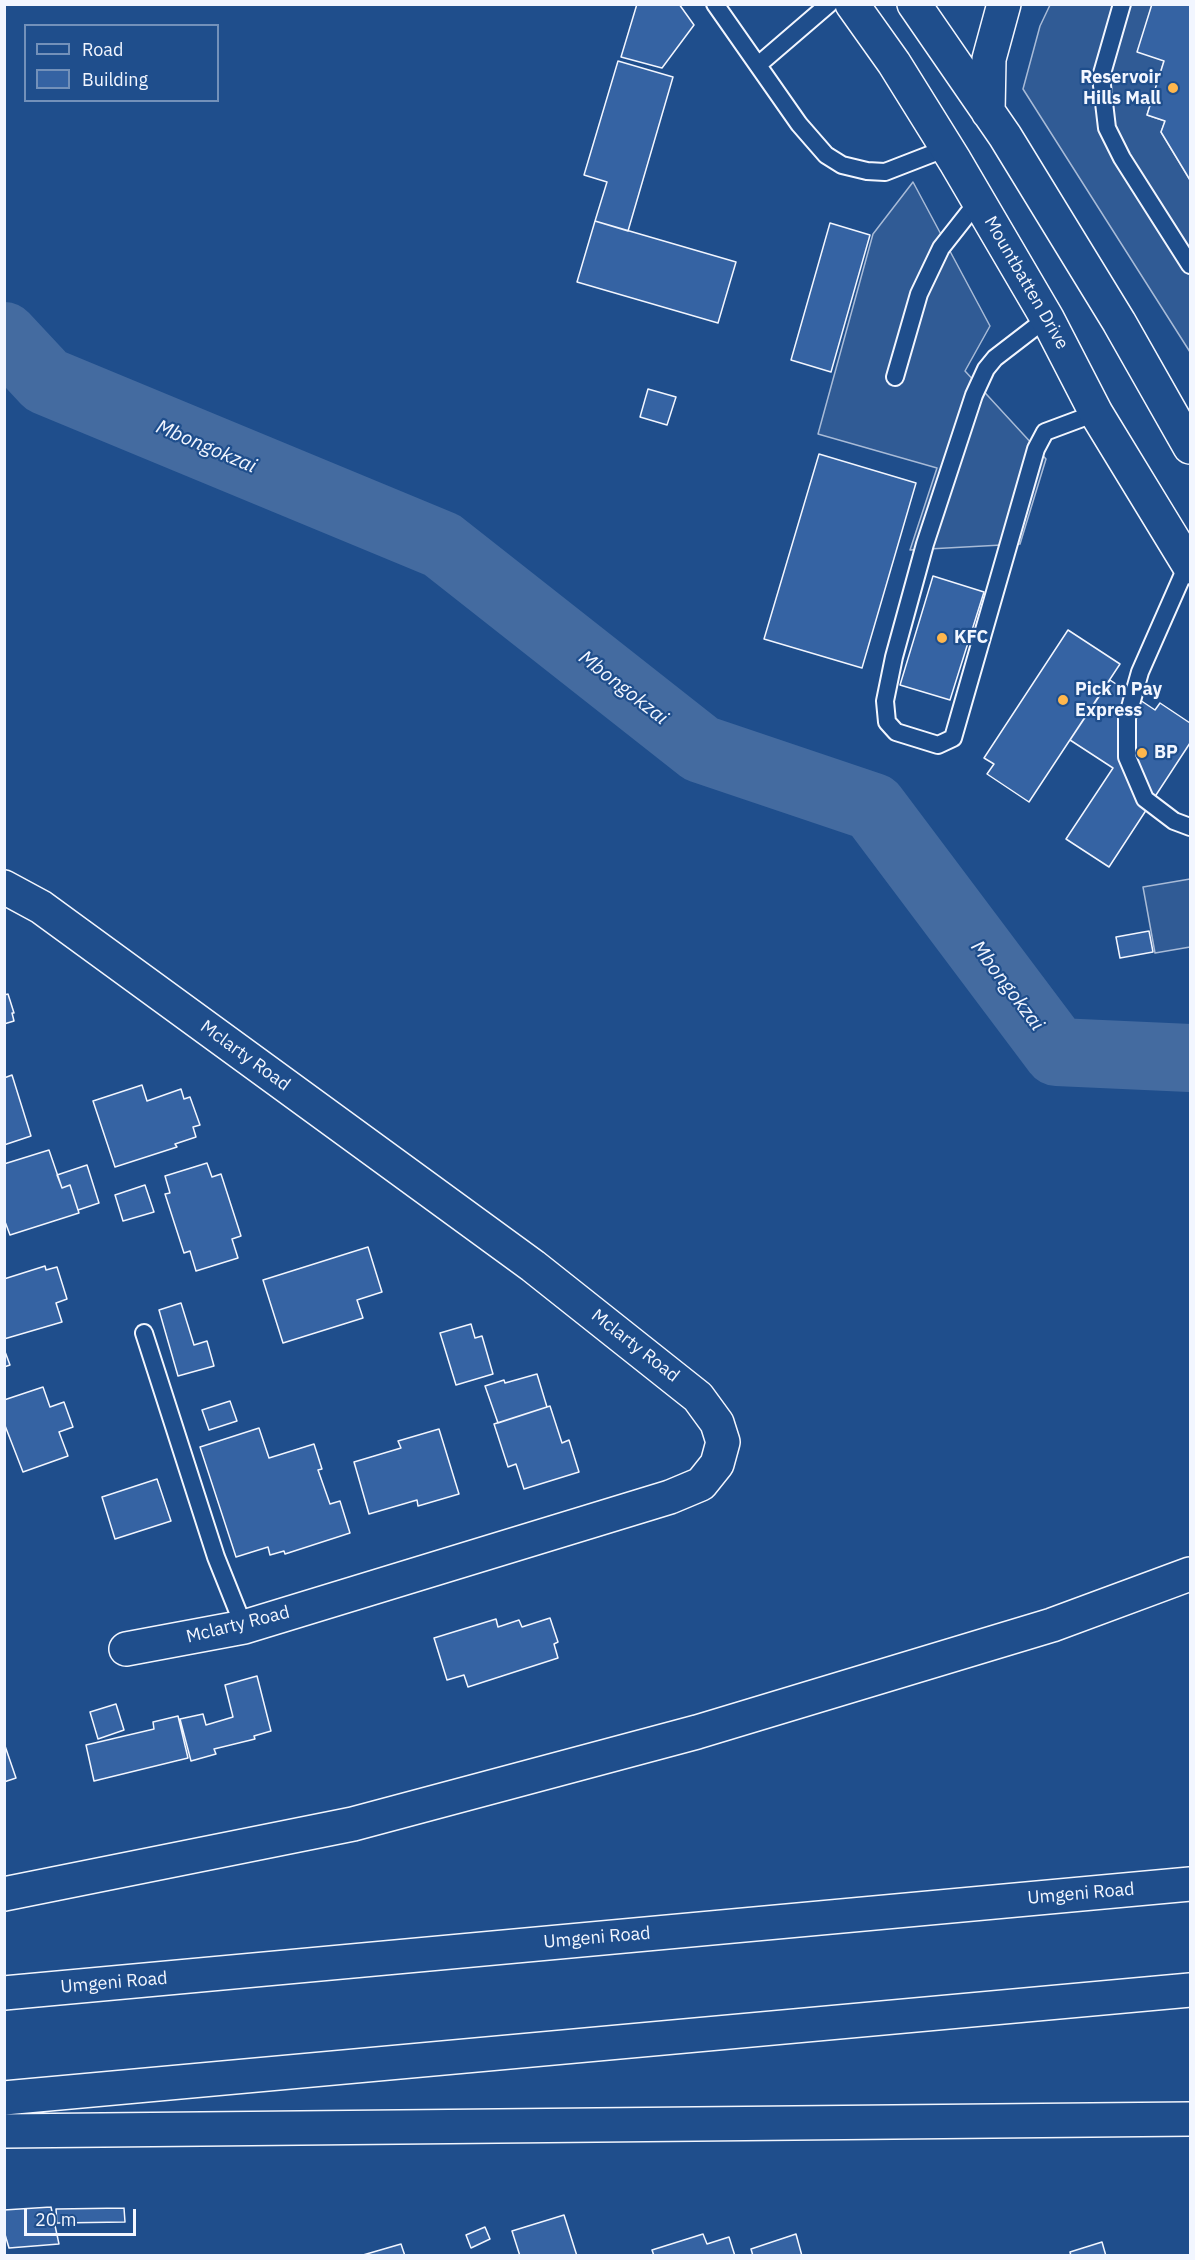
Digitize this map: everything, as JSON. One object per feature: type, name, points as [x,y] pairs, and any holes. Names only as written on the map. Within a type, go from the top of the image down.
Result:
[{"type":"main road","name":"Mountbatten Drive","points":[[852,4],[894,63],[947,148],[1047,318],[1096,413],[1189,565]]},
{"type":"main road","points":[[915,4],[1005,136],[1119,322],[1191,447]]},
{"type":"main road","points":[[988,112],[989,59],[1004,4]]},
{"type":"main road","name":"Mclarty Road","points":[[4,887],[41,907],[541,1273],[698,1397],[717,1423],[723,1442],[717,1464],[701,1484],[670,1497],[244,1627],[126,1649]]},
{"type":"main road","points":[[4,1894],[353,1824],[697,1732],[1052,1625],[1191,1574]]},
{"type":"main road","name":"Umgeni Road","points":[[4,1993],[1191,1884]]},
{"type":"main road","points":[[4,2098],[1191,1990]]},
{"type":"main road","points":[[4,2131],[1191,2119]]},
{"type":"lane","points":[[715,4],[800,124],[826,155],[842,165],[867,171],[885,172],[947,148]]},
{"type":"lane","points":[[758,65],[829,4]]},
{"type":"lane","points":[[1122,4],[1101,77],[1107,128],[1122,158],[1191,265]]},
{"type":"lane","points":[[895,377],[919,294],[936,257],[978,201]]},
{"type":"lane","points":[[1047,318],[995,358],[986,369],[974,395],[925,544],[894,657],[885,702],[886,722],[896,732],[938,745],[953,738],[1013,525],[1041,438],[1045,432],[1055,427],[1096,413]]},
{"type":"lane","points":[[1189,565],[1140,672],[1127,718],[1127,757],[1145,799],[1174,821],[1191,827]]},
{"type":"lane","points":[[144,1333],[216,1557],[244,1627]]},
{"type":"shaded area","points":[[1050,5],[1152,5],[1164,61],[1147,115],[1165,121],[1161,132],[1190,180],[1190,352],[1023,89],[1040,26]]},
{"type":"shaded area","points":[[913,182],[990,326],[965,371],[1046,459],[1020,544],[910,550],[937,468],[818,434],[873,234]]},
{"type":"shaded area","points":[[1190,879],[1190,947],[1155,953],[1143,887]]},
{"type":"building","points":[[637,4],[679,4],[694,25],[662,68],[621,57]]},
{"type":"building","name":"Reservoir Hills Mall","points":[[1152,4],[1190,4],[1190,180],[1161,132],[1165,121],[1147,115],[1164,61],[1137,52]]},
{"type":"building","points":[[618,61],[673,77],[628,231],[595,221],[607,182],[584,175]]},
{"type":"building","points":[[595,221],[736,262],[718,323],[577,282]]},
{"type":"building","points":[[830,223],[870,235],[831,372],[791,360]]},
{"type":"building","points":[[648,389],[676,397],[667,425],[640,417]]},
{"type":"building","points":[[819,454],[916,483],[862,668],[764,639]]},
{"type":"building","name":"KFC","points":[[933,576],[984,592],[950,700],[900,685]]},
{"type":"building","points":[[1068,630],[1120,664],[1029,802],[987,774],[994,764],[984,758]]},
{"type":"building","points":[[1110,680],[1155,710],[1160,703],[1190,723],[1190,743],[1109,867],[1066,839],[1113,768],[1070,740]]},
{"type":"building","points":[[1149,931],[1153,952],[1120,958],[1116,937]]},
{"type":"building","points":[[8,994],[14,1021],[4,1024],[4,995]]},
{"type":"building","points":[[12,1075],[31,1136],[4,1145],[4,1078]]},
{"type":"building","points":[[142,1085],[147,1101],[181,1089],[184,1099],[190,1097],[200,1125],[193,1127],[196,1137],[175,1144],[177,1147],[115,1167],[93,1101]]},
{"type":"building","points":[[49,1150],[62,1188],[70,1185],[79,1213],[10,1235],[4,1219],[4,1164]]},
{"type":"building","points":[[207,1163],[212,1177],[221,1174],[241,1236],[232,1239],[238,1258],[196,1271],[190,1251],[184,1253],[165,1194],[170,1193],[165,1176]]},
{"type":"building","points":[[87,1165],[99,1203],[78,1210],[70,1185],[62,1188],[57,1175]]},
{"type":"building","points":[[145,1185],[154,1212],[123,1221],[115,1195]]},
{"type":"building","points":[[368,1247],[382,1292],[357,1300],[363,1318],[283,1343],[263,1280]]},
{"type":"building","points":[[45,1266],[46,1270],[57,1267],[67,1299],[56,1303],[62,1322],[4,1339],[4,1279]]},
{"type":"building","points":[[181,1303],[194,1345],[207,1341],[214,1366],[178,1376],[159,1310]]},
{"type":"building","points":[[471,1324],[475,1338],[482,1336],[493,1374],[456,1385],[440,1333]]},
{"type":"building","points":[[4,1349],[10,1365],[4,1367]]},
{"type":"building","points":[[537,1374],[547,1407],[498,1423],[485,1386]]},
{"type":"building","points":[[43,1387],[50,1407],[64,1402],[73,1427],[59,1432],[68,1456],[23,1472],[4,1423],[4,1400]]},
{"type":"building","points":[[230,1401],[237,1421],[209,1430],[202,1410]]},
{"type":"building","points":[[550,1406],[562,1443],[569,1440],[579,1472],[524,1489],[516,1464],[508,1467],[494,1424]]},
{"type":"building","points":[[259,1428],[269,1458],[314,1444],[322,1469],[318,1470],[330,1504],[340,1501],[350,1533],[285,1554],[284,1551],[270,1555],[268,1547],[236,1557],[200,1447]]},
{"type":"building","points":[[439,1429],[459,1494],[418,1506],[417,1500],[369,1514],[354,1462],[401,1448],[398,1441]]},
{"type":"building","points":[[157,1479],[171,1521],[115,1539],[102,1497]]},
{"type":"building","points":[[550,1618],[558,1642],[554,1644],[558,1658],[468,1687],[464,1675],[447,1680],[434,1638],[496,1619],[498,1627],[519,1620],[522,1627]]},
{"type":"building","points":[[257,1676],[271,1731],[254,1736],[255,1739],[214,1749],[216,1754],[191,1761],[180,1719],[203,1714],[206,1725],[233,1717],[225,1685]]},
{"type":"building","points":[[116,1704],[124,1730],[98,1739],[90,1712]]},
{"type":"building","points":[[178,1716],[188,1758],[94,1781],[86,1745],[154,1729],[153,1722]]},
{"type":"building","points":[[4,1743],[16,1778],[4,1782]]},
{"type":"building","points":[[51,2207],[59,2244],[9,2248],[4,2231],[4,2210]]},
{"type":"building","points":[[124,2208],[125,2222],[57,2223],[56,2209]]},
{"type":"building","points":[[564,2215],[577,2256],[520,2256],[512,2231]]},
{"type":"building","points":[[485,2227],[490,2239],[471,2248],[466,2235]]},
{"type":"building","points":[[703,2234],[707,2244],[729,2237],[735,2256],[654,2256],[652,2250]]},
{"type":"building","points":[[796,2234],[802,2256],[753,2256],[751,2249]]},
{"type":"building","points":[[1102,2242],[1106,2256],[1071,2256],[1070,2252]]},
{"type":"building","points":[[401,2244],[405,2256],[363,2255]]},
{"type":"waterway","name":"Mbongokzai","points":[[4,336],[46,381],[442,545],[701,749],[873,807],[1057,1052],[1190,1058]]},
{"type":"place","name":"Reservoir Hills Mall","points":[[1173,88]]},
{"type":"place","name":"KFC","points":[[942,638]]},
{"type":"place","name":"Pick n Pay Express","points":[[1063,700]]},
{"type":"place","name":"BP","points":[[1142,753]]}]
